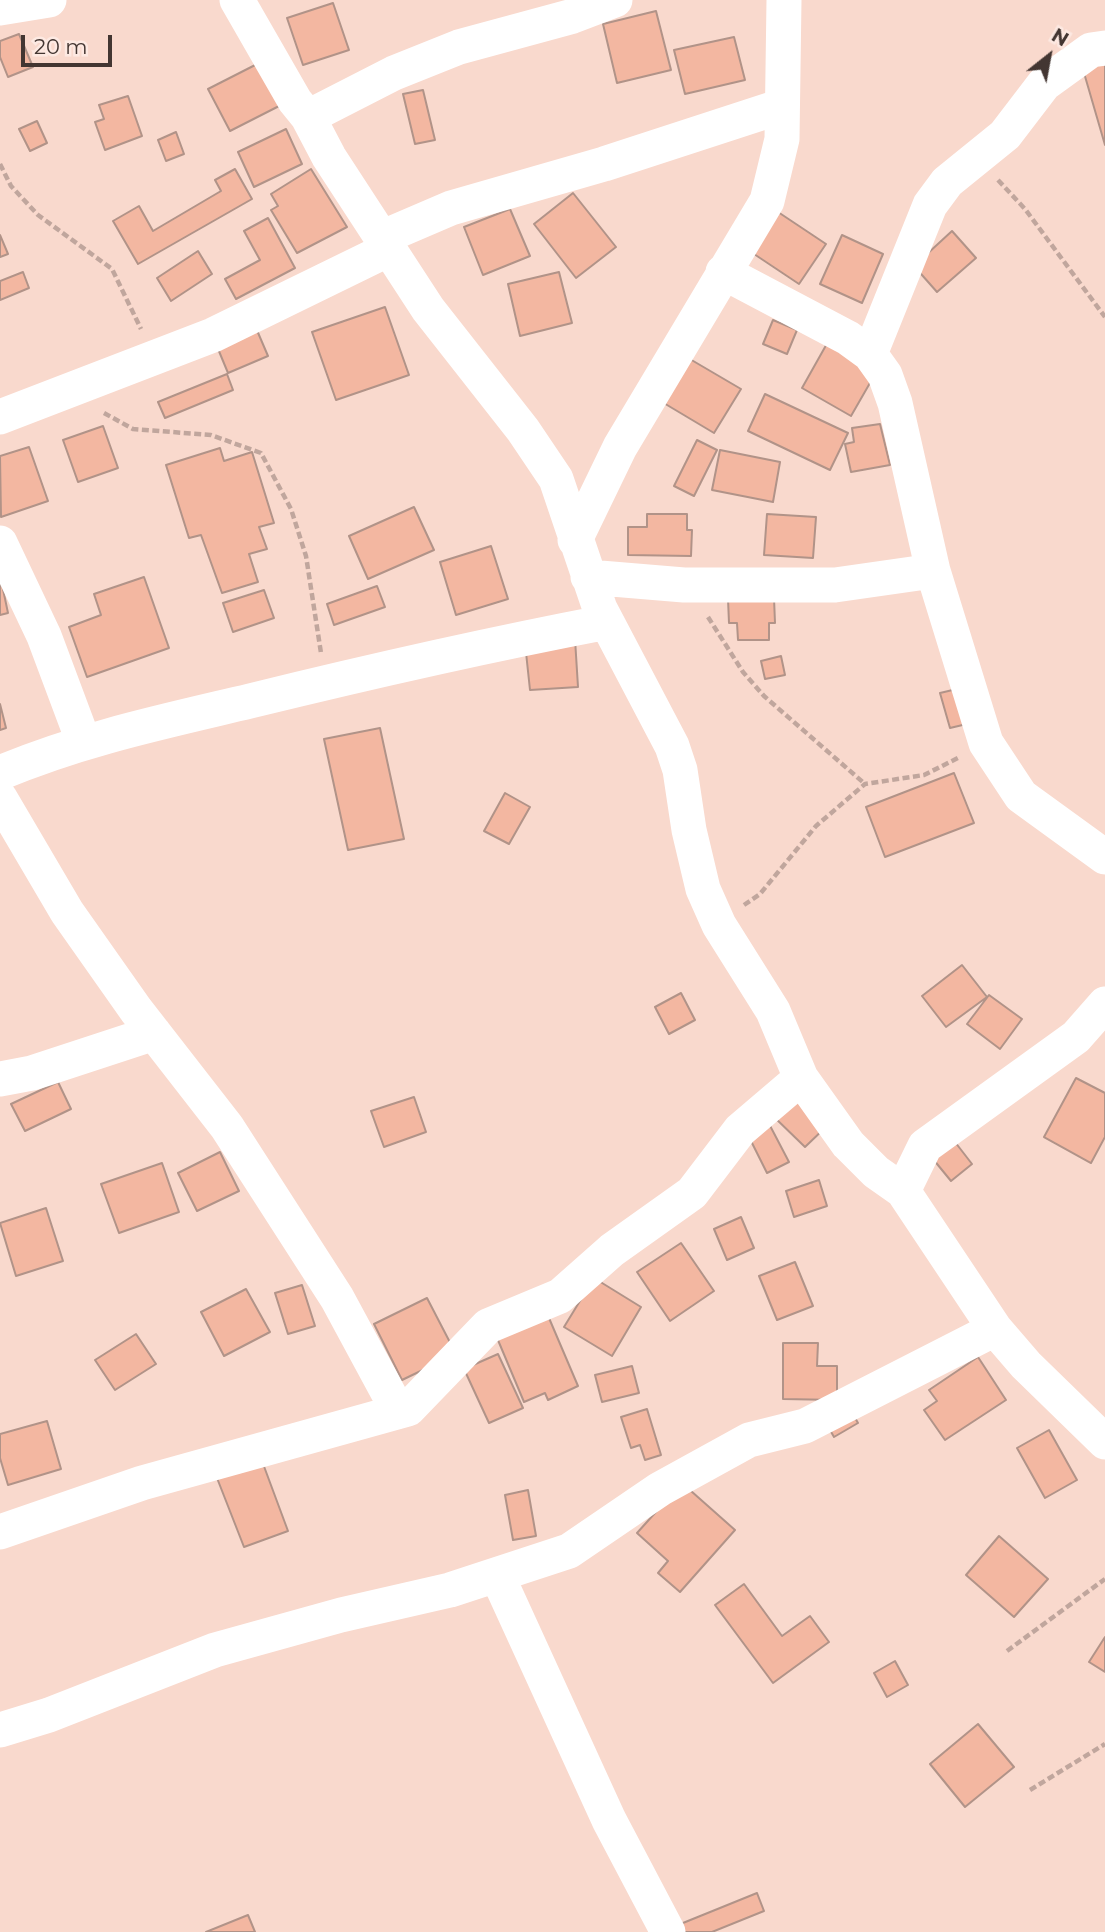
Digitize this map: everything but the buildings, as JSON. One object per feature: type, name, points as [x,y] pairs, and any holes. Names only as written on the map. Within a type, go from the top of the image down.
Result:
[{"type":"street","points":[[0,8],[49,0]]},
{"type":"street","points":[[237,0],[295,101],[308,117],[329,157],[428,309],[546,462],[556,479],[588,577],[607,622],[672,746],[680,770],[698,870],[719,925],[773,1011],[801,1078],[848,1144],[876,1172],[903,1191],[995,1329],[1026,1365],[1105,1442]]},
{"type":"street","points":[[308,117],[394,74],[459,47],[573,16],[615,0]]},
{"type":"street","points":[[575,540],[620,447],[767,201],[782,139],[784,0]]},
{"type":"street","points":[[870,354],[930,205],[947,183],[1006,135],[1044,84],[1091,50],[1105,48]]},
{"type":"street","points":[[0,417],[213,335],[450,208],[604,164],[782,106]]},
{"type":"street","points":[[723,272],[848,338],[870,354],[885,374],[895,403],[933,570],[986,743],[1021,796],[1105,858]]},
{"type":"street","points":[[0,543],[44,636],[84,743]]},
{"type":"street","points":[[588,577],[684,585],[835,585],[933,570]]},
{"type":"street","points":[[0,773],[84,743],[446,654],[607,622]]},
{"type":"street","points":[[0,798],[67,912],[154,1033],[227,1127],[337,1298],[398,1411]]},
{"type":"street","points":[[903,1191],[925,1146],[1076,1037],[1105,1004]]},
{"type":"street","points":[[0,1079],[32,1073],[154,1033]]},
{"type":"street","points":[[0,1532],[142,1483],[408,1409],[488,1326],[560,1296],[612,1250],[692,1193],[740,1130],[801,1078]]},
{"type":"street","points":[[0,1730],[49,1715],[215,1650],[450,1590],[569,1551],[660,1489],[749,1440],[805,1426],[995,1329]]},
{"type":"street","points":[[497,1574],[609,1820],[668,1932]]},
{"type":"path","points":[[977,158],[1026,209],[1105,317]]},
{"type":"path","points":[[0,164],[11,186],[38,215],[112,269],[153,358]]},
{"type":"path","points":[[66,392],[133,429],[211,435],[261,453],[291,509],[306,556],[326,683]]},
{"type":"path","points":[[684,585],[720,633],[743,673],[764,696],[865,784]]},
{"type":"path","points":[[719,925],[760,894],[816,826],[865,784],[924,775],[986,743]]},
{"type":"path","points":[[1007,1651],[1105,1579]]},
{"type":"path","points":[[1030,1790],[1105,1744]]}]
